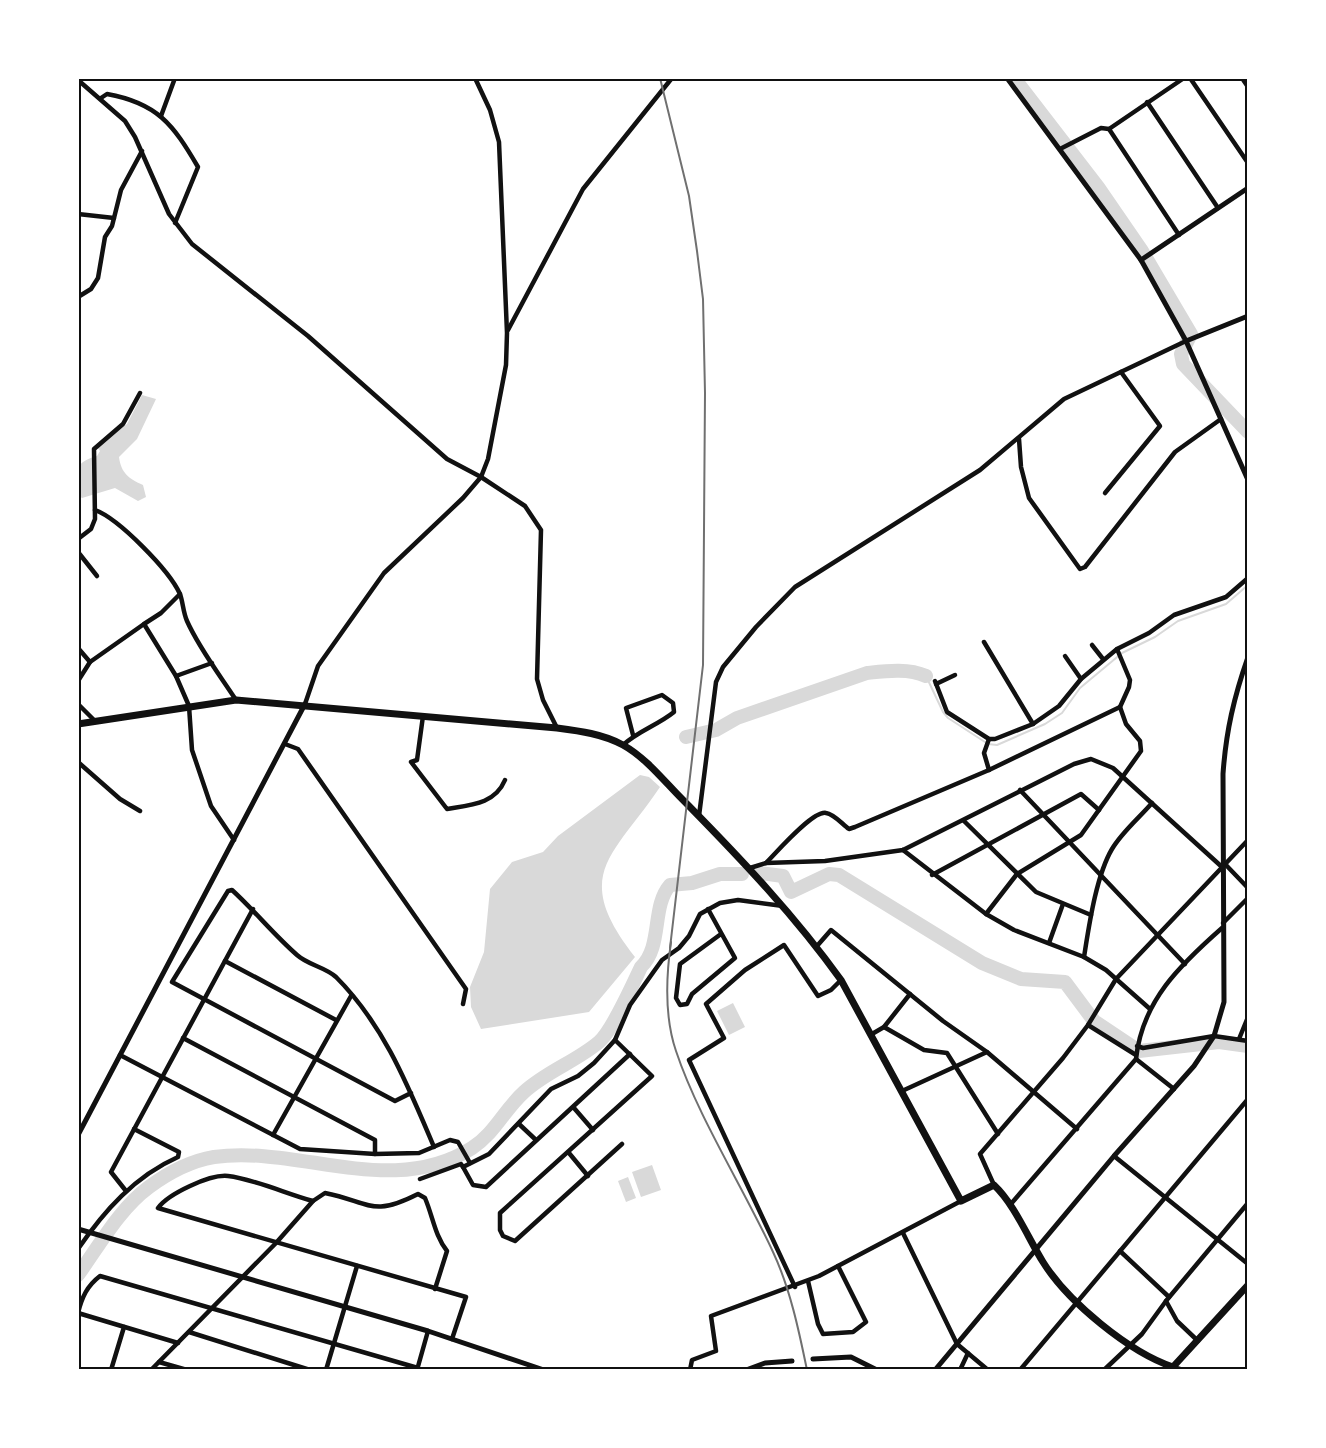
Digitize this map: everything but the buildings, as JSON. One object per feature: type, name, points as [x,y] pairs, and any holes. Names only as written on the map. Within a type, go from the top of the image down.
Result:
[{"type":"main road","points":[[78,724],[236,699],[557,728],[593,733],[623,745],[644,761],[750,868],[817,946],[841,980],[872,1034],[961,1201],[994,1185],[1059,1283],[1130,1346],[1172,1368],[1248,1285]]},
{"type":"street","points":[[161,116],[175,78]]},
{"type":"street","points":[[78,1135],[81,1124],[285,744],[305,704],[318,666],[384,573],[463,498],[481,477],[494,439],[506,365],[507,333],[499,142],[490,110],[474,78]]},
{"type":"street","points":[[507,333],[583,189],[672,78]]},
{"type":"street","points":[[1007,78],[1141,260],[1186,341],[1248,480]]},
{"type":"street","points":[[1060,149],[1101,128],[1109,129],[1184,78]]},
{"type":"street","points":[[1190,78],[1248,163]]},
{"type":"street","points":[[1242,78],[1248,87]]},
{"type":"street","points":[[78,80],[101,98],[124,121],[142,151],[175,223],[192,244],[308,336],[447,459],[481,477],[525,506],[541,530],[537,679],[543,700],[557,728]]},
{"type":"street","points":[[101,98],[107,94],[135,100],[161,116],[198,167],[175,223]]},
{"type":"street","points":[[1147,102],[1218,208]]},
{"type":"street","points":[[1109,129],[1179,235]]},
{"type":"street","points":[[78,297],[91,289],[98,278],[105,237],[114,218],[121,190],[142,151]]},
{"type":"street","points":[[1141,260],[1248,188]]},
{"type":"street","points":[[78,214],[114,218]]},
{"type":"street","points":[[699,817],[716,682],[723,667],[756,627],[795,586],[980,470],[1019,440],[1064,399],[1186,341],[1248,316]]},
{"type":"street","points":[[1106,493],[1160,426],[1121,372]]},
{"type":"street","points":[[78,539],[91,529],[95,510],[93,456],[97,443],[123,424],[140,393]]},
{"type":"street","points":[[1019,440],[1021,466],[1029,498],[1080,569],[1085,567],[1175,452],[1221,419]]},
{"type":"street","points":[[95,510],[105,513],[133,537],[180,594],[187,621],[236,699]]},
{"type":"street","points":[[78,552],[97,576]]},
{"type":"street","points":[[989,770],[984,753],[988,742],[1033,724],[1059,706],[1081,679],[1103,659],[1120,652],[1174,615],[1226,597],[1248,578]]},
{"type":"street","points":[[78,681],[90,662],[161,613],[180,594]]},
{"type":"street","points":[[144,624],[176,676],[189,706],[192,750],[211,806],[234,841]]},
{"type":"street","points":[[984,642],[1033,724]]},
{"type":"street","points":[[1092,645],[1103,659]]},
{"type":"street","points":[[78,648],[90,662]]},
{"type":"street","points":[[766,863],[801,827],[821,812],[829,813],[849,829],[989,770],[1120,707],[1130,687],[1120,652]]},
{"type":"street","points":[[1065,656],[1081,679]]},
{"type":"street","points":[[935,1370],[1114,1156],[1208,1049],[1214,1036],[1224,1002],[1222,774],[1232,704],[1248,657]]},
{"type":"street","points":[[176,676],[212,663]]},
{"type":"street","points":[[955,675],[935,682],[947,712],[988,742]]},
{"type":"street","points":[[623,745],[633,735],[656,726],[674,712],[673,703],[662,695],[626,708],[633,735]]},
{"type":"street","points":[[78,704],[95,721]]},
{"type":"street","points":[[986,914],[1017,874],[1070,844],[1081,835],[1141,751],[1142,746],[1126,724],[1120,707]]},
{"type":"street","points":[[423,716],[417,760],[411,762],[447,809],[479,804],[500,792],[505,780]]},
{"type":"street","points":[[285,744],[298,750],[466,989],[463,1004]]},
{"type":"street","points":[[750,868],[766,863],[825,861],[903,850],[964,821],[1020,790],[1085,760],[1103,762],[1123,776],[1248,888]]},
{"type":"street","points":[[78,762],[120,799],[140,811]]},
{"type":"street","points":[[1020,790],[1156,937],[1185,964]]},
{"type":"street","points":[[932,875],[1081,794],[1099,810]]},
{"type":"street","points":[[1084,957],[1091,915],[1107,859],[1113,848],[1152,802]]},
{"type":"street","points":[[964,821],[1036,892],[1091,915]]},
{"type":"street","points":[[994,1185],[980,1154],[1034,1092],[1088,1024],[1116,979],[1248,840]]},
{"type":"street","points":[[903,850],[932,875],[986,914],[1014,930],[1084,957],[1116,979],[1150,1009]]},
{"type":"street","points":[[411,1093],[395,1101],[172,982],[228,891],[232,890],[253,909],[298,957],[330,973],[386,1039],[411,1093],[434,1147]]},
{"type":"street","points":[[1009,1206],[1077,1129],[1136,1056],[1137,1046],[1158,993],[1248,898]]},
{"type":"street","points":[[463,1167],[489,1154],[551,1089],[578,1076],[615,1040],[630,1005],[662,960],[679,948],[689,936],[700,914],[708,909],[738,900],[785,906]]},
{"type":"street","points":[[1049,943],[1063,904]]},
{"type":"street","points":[[126,1191],[111,1172],[253,909]]},
{"type":"street","points":[[708,909],[735,958],[692,994],[687,1004],[680,1005],[676,998],[680,964],[721,934]]},
{"type":"street","points":[[817,946],[831,930],[987,1052],[1077,1129]]},
{"type":"street","points":[[795,1287],[688,1060],[724,1038],[706,1004],[746,970],[784,945],[818,996],[831,990],[841,980]]},
{"type":"street","points":[[225,961],[336,1020]]},
{"type":"street","points":[[872,1034],[884,1027],[910,994]]},
{"type":"street","points":[[273,1135],[351,996]]},
{"type":"street","points":[[1239,1039],[1248,1017]]},
{"type":"street","points":[[1088,1024],[1136,1056],[1174,1089]]},
{"type":"street","points":[[884,1027],[924,1050],[948,1053],[998,1134]]},
{"type":"street","points":[[1137,1046],[1143,1048],[1214,1036],[1248,1041]]},
{"type":"street","points":[[183,1038],[375,1140],[375,1154]]},
{"type":"street","points":[[615,1040],[652,1076],[501,1213],[500,1230],[503,1236],[515,1241],[622,1144]]},
{"type":"street","points":[[902,1091],[987,1052]]},
{"type":"street","points":[[420,1179],[461,1164],[473,1185],[486,1187],[630,1054]]},
{"type":"street","points":[[120,1055],[300,1149],[375,1154],[419,1153],[450,1140],[458,1142],[470,1163]]},
{"type":"street","points":[[1020,1370],[1248,1099]]},
{"type":"street","points":[[574,1108],[593,1130]]},
{"type":"street","points":[[519,1124],[536,1140]]},
{"type":"street","points":[[78,1249],[126,1191],[141,1178],[178,1157],[179,1152],[134,1129]]},
{"type":"street","points":[[568,1153],[588,1176]]},
{"type":"street","points":[[1114,1156],[1248,1264]]},
{"type":"street","points":[[313,1201],[226,1176],[184,1189],[165,1200],[158,1208],[466,1297],[452,1339]]},
{"type":"street","points":[[151,1370],[276,1243],[313,1201],[325,1193],[346,1197],[373,1208],[394,1206],[418,1194],[425,1198],[435,1223],[437,1238],[447,1251],[435,1289]]},
{"type":"street","points":[[690,1370],[692,1360],[716,1351],[711,1316],[795,1287],[961,1201]]},
{"type":"street","points":[[1104,1370],[1130,1346],[1248,1203]]},
{"type":"street","points":[[78,1229],[428,1330],[544,1370]]},
{"type":"street","points":[[903,1233],[957,1344],[988,1370]]},
{"type":"street","points":[[1120,1251],[1168,1299],[1177,1321],[1198,1341]]},
{"type":"street","points":[[327,1370],[357,1266]]},
{"type":"street","points":[[808,1281],[818,1324],[823,1334],[853,1332],[867,1322],[838,1266]]},
{"type":"street","points":[[178,1343],[78,1313],[90,1284],[100,1276],[417,1369],[428,1330]]},
{"type":"street","points":[[111,1370],[124,1327]]},
{"type":"street","points":[[189,1332],[310,1370]]},
{"type":"street","points":[[960,1370],[968,1353]]},
{"type":"street","points":[[813,1359],[851,1356],[877,1370]]},
{"type":"street","points":[[746,1370],[765,1363],[792,1361]]},
{"type":"street","points":[[159,1362],[187,1370]]},
{"type":"street","points":[[520,1370],[523,1363]]},
{"type":"street","points":[[1172,1368],[1183,1370]]},
{"type":"shaded area","points":[[142,395],[156,399],[137,439],[119,457],[126,475],[143,485],[146,497],[138,501],[115,488],[82,498],[78,495],[77,474],[80,465],[97,456],[100,451],[97,447],[127,424]]},
{"type":"shaded area","points":[[640,775],[649,777],[660,787],[614,850],[606,867],[602,885],[605,905],[615,929],[635,957],[589,1012],[481,1029],[471,1007],[470,987],[484,952],[490,889],[512,862],[543,852],[558,836]]},
{"type":"shaded area","points":[[733,1003],[745,1027],[729,1035],[717,1011]]},
{"type":"shaded area","points":[[652,1165],[661,1190],[641,1197],[632,1172]]},
{"type":"shaded area","points":[[628,1177],[636,1198],[626,1202],[618,1181]]},
{"type":"waterway","points":[[1014,78],[1098,187],[1142,251],[1191,334],[1181,354],[1183,364],[1248,432]]},
{"type":"waterway","points":[[926,676],[948,718],[988,744],[997,745],[1045,724],[1062,713],[1080,688],[1122,653],[1155,637],[1178,621],[1226,604],[1248,585]]},
{"type":"waterway","points":[[686,737],[716,730],[737,718],[867,673],[904,671],[926,676]]},
{"type":"waterway","points":[[760,873],[783,876],[791,892],[829,874],[839,875],[982,963],[1021,979],[1065,982],[1094,1021],[1139,1051],[1219,1042],[1248,1046]]},
{"type":"waterway","points":[[78,1275],[110,1228],[138,1196],[164,1177],[196,1161],[214,1157],[246,1155],[378,1170],[410,1169],[441,1163],[472,1148],[487,1135],[524,1092],[542,1078],[590,1049],[604,1036],[648,958],[655,938],[664,894],[670,885],[692,883],[720,874],[742,874]]},
{"type":"railway","points":[[660,78],[689,196],[697,251],[703,299],[705,393],[703,665],[670,948]]},
{"type":"railway","points":[[671,942],[667,996],[669,1024],[676,1051],[696,1101],[779,1266],[793,1310],[807,1370]]}]
